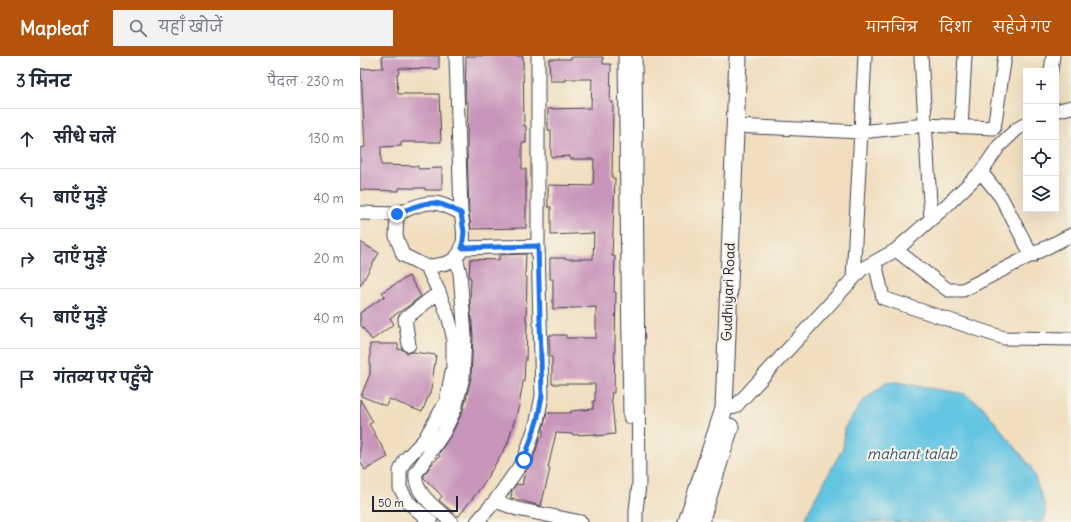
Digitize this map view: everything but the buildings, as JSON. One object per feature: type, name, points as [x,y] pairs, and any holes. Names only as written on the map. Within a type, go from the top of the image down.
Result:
[{"type":"street","points":[[431,522],[408,502],[400,488],[400,471],[405,460],[428,434],[446,402],[458,367],[465,336],[459,253],[464,232],[461,213],[456,56]]},
{"type":"street","points":[[477,522],[495,501],[524,460],[537,421],[542,396],[538,246],[538,56]]},
{"type":"street","points":[[625,56],[630,488],[636,516]]},
{"type":"street","points":[[635,56],[639,485],[636,516]]},
{"type":"street","name":"Gudhiyari Road","points":[[738,56],[741,126]]},
{"type":"street","name":"Gudhiyari Road","points":[[700,522],[729,429],[741,126],[748,56]]},
{"type":"street","points":[[853,279],[865,56]]},
{"type":"street","points":[[921,56],[931,219]]},
{"type":"street","points":[[961,127],[965,56]]},
{"type":"street","points":[[994,128],[1005,56]]},
{"type":"street","points":[[1051,68],[1053,56]]},
{"type":"street","points":[[1059,110],[1071,107]]},
{"type":"street","points":[[741,126],[861,132],[925,125],[994,128],[1022,127]]},
{"type":"street","points":[[729,408],[862,269],[896,250],[931,219],[981,172],[999,146],[1022,127]]},
{"type":"street","points":[[981,172],[1002,196],[1032,256]]},
{"type":"street","points":[[360,213],[397,214],[422,204],[432,202],[461,213]]},
{"type":"street","points":[[397,214],[396,236],[403,255],[427,267],[439,292],[449,319],[453,336],[458,367],[455,410],[444,432],[416,473],[415,479],[416,485],[424,497],[451,522]]},
{"type":"street","points":[[896,250],[948,290],[963,290],[1071,235]]},
{"type":"street","points":[[427,267],[450,262],[459,253],[538,246]]},
{"type":"street","points":[[875,262],[883,298],[1004,338],[1071,339]]},
{"type":"street","points":[[409,344],[405,319],[439,292]]},
{"type":"street","name":"Gudhiyari Road","points":[[687,522],[729,408]]},
{"type":"street","points":[[495,501],[517,510],[581,522]]},
{"type":"water","name":"mahant talab","points":[[896,382],[965,394],[982,406],[1031,467],[1046,509],[1044,522],[805,522],[808,511],[843,448],[845,427],[863,401],[886,383]]},
{"type":"route","points":[[397,214],[422,204],[432,202],[461,213],[464,232],[462,248],[538,246],[542,396],[537,421],[524,460]]}]
